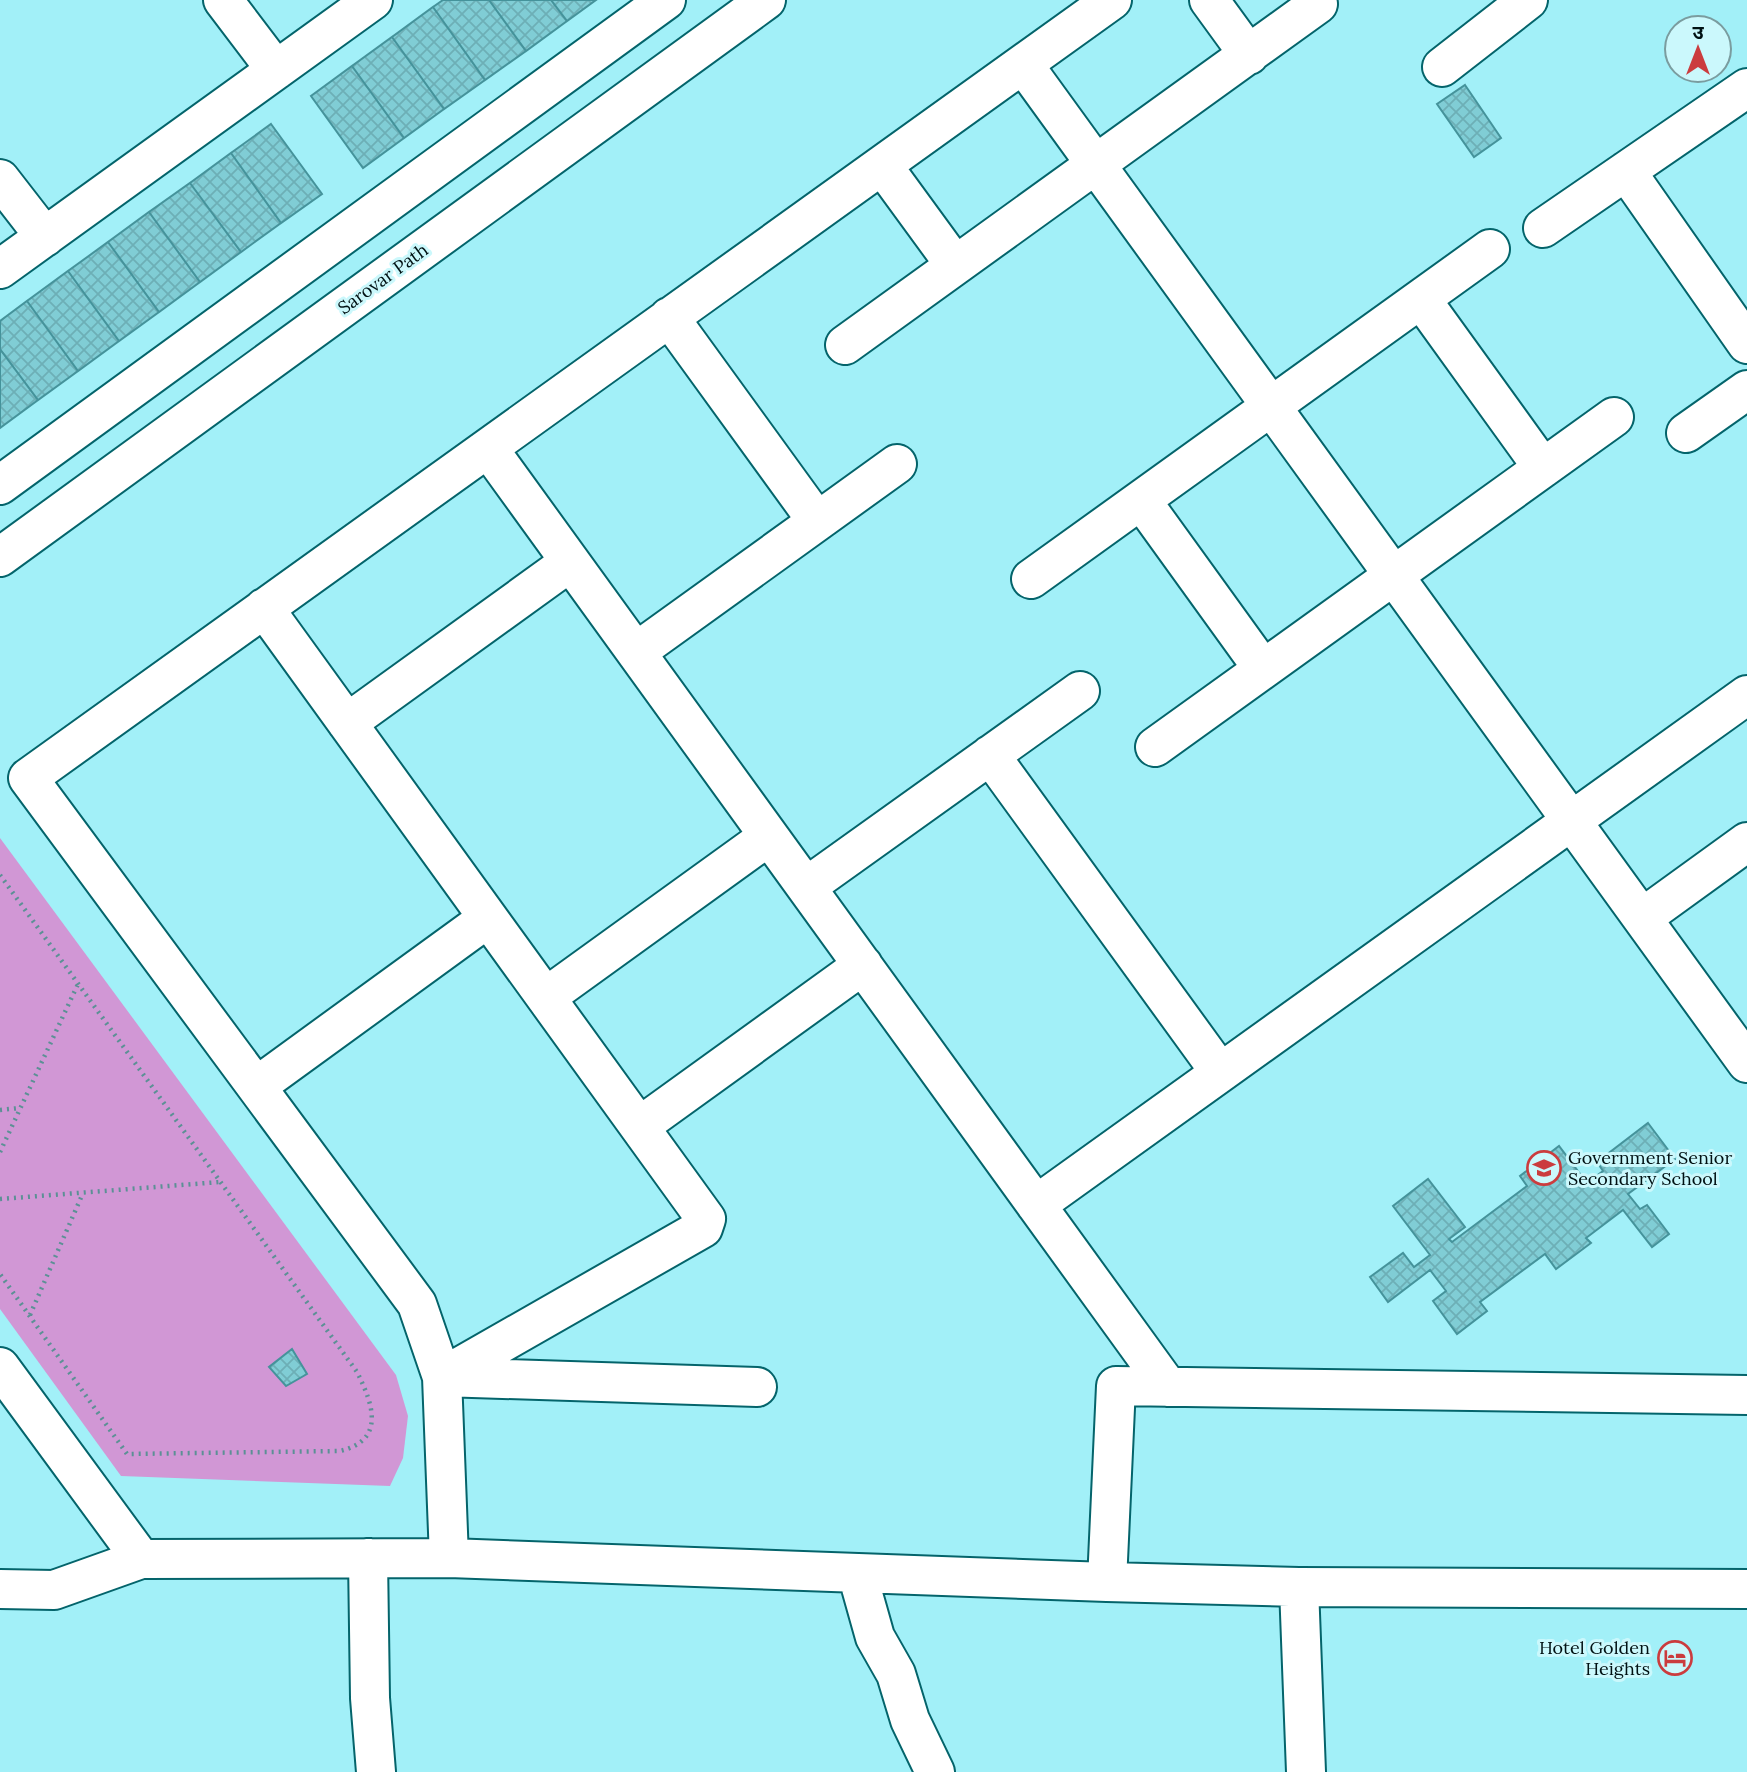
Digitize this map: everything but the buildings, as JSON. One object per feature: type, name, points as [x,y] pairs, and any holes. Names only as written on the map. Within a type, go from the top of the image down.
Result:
[{"type":"street","points":[[223,0],[276,70]]},
{"type":"street","points":[[0,269],[373,0]]},
{"type":"street","points":[[0,485],[666,0]]},
{"type":"street","name":"Sarovar Path","points":[[0,557],[766,0]]},
{"type":"street","points":[[449,1558],[442,1377],[417,1304],[28,778],[1112,0]]},
{"type":"street","points":[[1209,0],[1249,55]]},
{"type":"street","points":[[845,345],[1318,4]]},
{"type":"street","points":[[1442,67],[1516,4]]},
{"type":"street","points":[[1023,64],[1747,1063]]},
{"type":"street","points":[[1543,228],[1747,88]]},
{"type":"street","points":[[882,164],[955,265]]},
{"type":"street","points":[[1626,171],[1747,344]]},
{"type":"street","points":[[0,179],[45,237]]},
{"type":"street","points":[[1031,579],[1490,249]]},
{"type":"street","points":[[1421,299],[1543,468]]},
{"type":"street","points":[[669,317],[817,521]]},
{"type":"street","points":[[1686,433],[1747,390]]},
{"type":"street","points":[[1155,747],[1615,417]]},
{"type":"street","points":[[488,448],[1168,1387]]},
{"type":"street","points":[[636,652],[897,464]]},
{"type":"street","points":[[1141,500],[1263,668]]},
{"type":"street","points":[[347,723],[570,562]]},
{"type":"street","points":[[264,608],[706,1219],[703,1228],[442,1377]]},
{"type":"street","points":[[806,887],[1080,691]]},
{"type":"street","points":[[1037,1205],[1572,821],[1742,707]]},
{"type":"street","points":[[990,755],[1220,1072]]},
{"type":"street","points":[[546,997],[769,836]]},
{"type":"street","points":[[1642,918],[1747,842]]},
{"type":"street","points":[[257,1086],[488,918]]},
{"type":"street","points":[[640,1126],[863,965]]},
{"type":"street","points":[[0,1367],[141,1559]]},
{"type":"street","points":[[442,1377],[757,1387]]},
{"type":"street","points":[[1107,1583],[1116,1386],[1747,1395]]},
{"type":"street","points":[[368,1558],[370,1698],[376,1772]]},
{"type":"street","points":[[0,1589],[54,1590],[141,1559],[368,1558],[449,1558],[1107,1583],[1299,1587],[1747,1589]]},
{"type":"street","points":[[857,1573],[875,1637],[896,1674],[910,1720],[935,1772]]},
{"type":"street","points":[[1299,1587],[1306,1772]]},
{"type":"path","points":[[0,875],[357,1372],[370,1399],[372,1426],[365,1439],[355,1447],[340,1451],[127,1454],[0,1274]]},
{"type":"path","points":[[0,1152],[78,984]]},
{"type":"path","points":[[0,1110],[20,1108]]},
{"type":"path","points":[[0,1199],[220,1182]]},
{"type":"path","points":[[29,1316],[83,1192]]},
{"type":"shaded area","points":[[0,838],[396,1375],[408,1416],[403,1458],[390,1486],[121,1476],[0,1309]]},
{"type":"place","name":"Government Senior Secondary School","points":[[1544,1168]]},
{"type":"place","name":"Hotel Golden Heights","points":[[1675,1658]]}]
